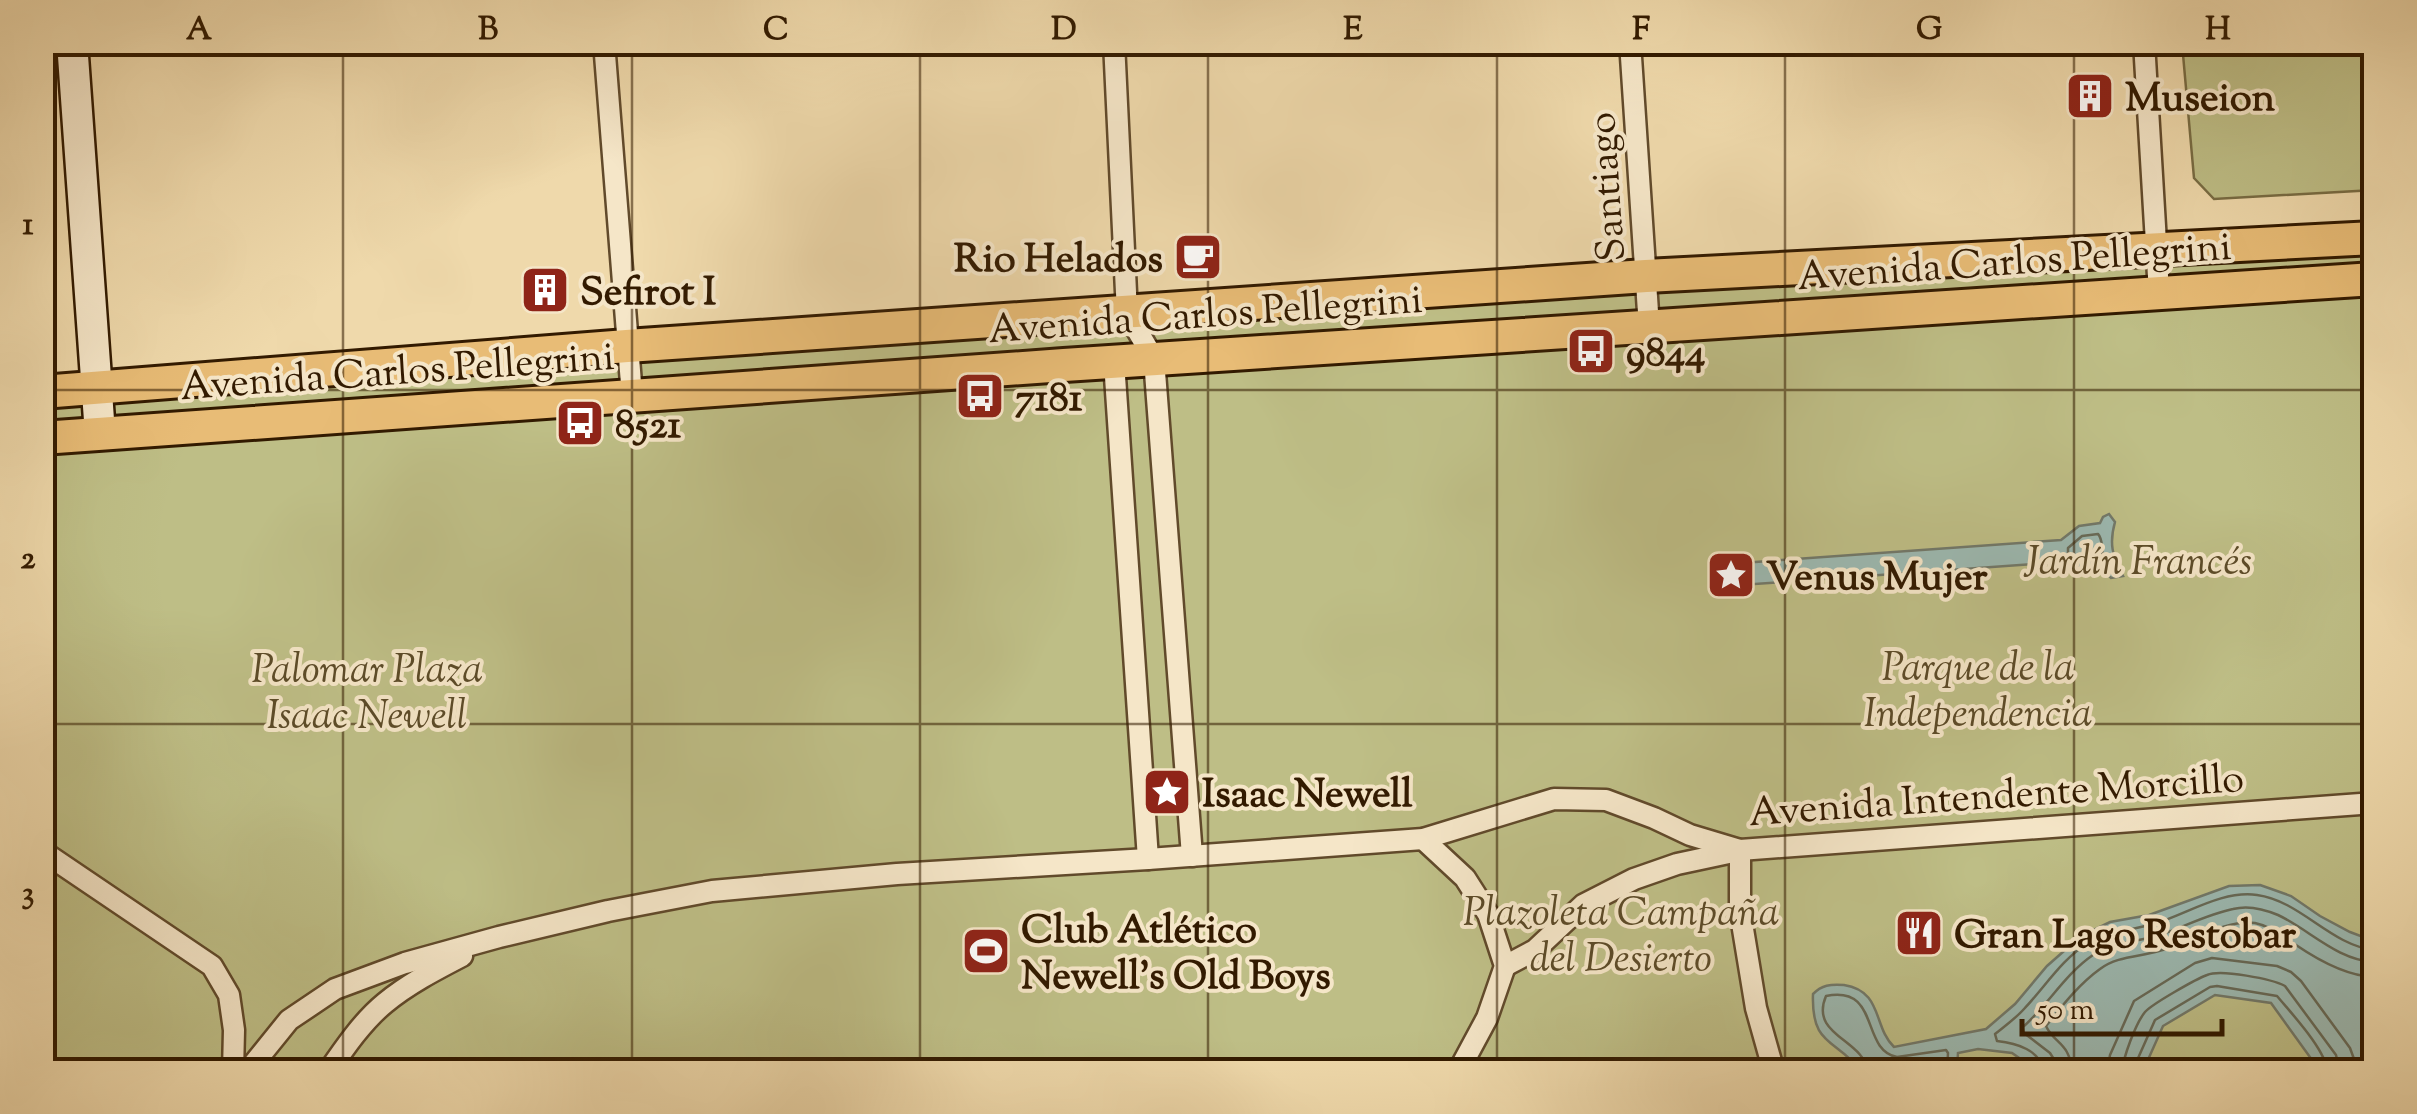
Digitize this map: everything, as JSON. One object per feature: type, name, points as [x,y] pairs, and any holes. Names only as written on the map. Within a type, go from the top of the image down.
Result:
[{"type":"main road","points":[[72,42],[100,434]]},
{"type":"main road","name":"Avenida Carlos Pellegrini","points":[[42,392],[627,346],[1646,276],[2374,238]]},
{"type":"main road","name":"Avenida Carlos Pellegrini","points":[[42,438],[1154,359],[2374,279]]},
{"type":"street","points":[[604,42],[632,396]]},
{"type":"street","points":[[1114,42],[1127,313],[1154,359],[1192,856]]},
{"type":"street","name":"Santiago","points":[[1630,42],[1649,326]]},
{"type":"street","points":[[2144,42],[2159,293]]},
{"type":"street","points":[[1114,362],[1148,859]]},
{"type":"street","name":"Avenida Intendente Morcillo","points":[[247,1072],[289,1020],[336,989],[406,962],[499,937],[712,892],[897,874],[1422,839],[1554,799],[1606,800],[1690,835],[1740,850],[2374,802]]},
{"type":"street","points":[[1422,839],[1465,878],[1488,914],[1505,966],[1487,1018],[1458,1072]]},
{"type":"street","points":[[1505,966],[1535,950],[1583,905],[1634,879],[1676,864],[1740,850],[1740,910],[1756,1008],[1774,1072]]},
{"type":"street","points":[[42,851],[212,966],[229,995],[234,1030],[233,1072]]},
{"type":"street","points":[[328,1072],[347,1044],[384,1004],[426,974],[499,937]]},
{"type":"green space","points":[[2182,43],[2374,43],[2374,190],[2214,199],[2194,178]]},
{"type":"green space","name":"Parque de la Independencia","points":[[2374,238],[2374,1071],[43,1072],[43,392]]},
{"type":"water","points":[[2109,514],[2115,522],[2113,549],[2123,576],[2111,578],[2104,571],[2078,571],[2062,562],[1726,586],[1722,580],[1721,571],[1727,564],[2061,540],[2079,526],[2100,523]]},
{"type":"water","points":[[2260,885],[2291,896],[2320,916],[2374,941],[2374,1071],[2320,1071],[2271,1003],[2215,995],[2163,1026],[2143,1071],[2038,1071],[2012,1053],[1978,1049],[1958,1053],[1954,1071],[1861,1071],[1827,1040],[1816,1024],[1813,994],[1823,987],[1844,985],[1865,994],[1894,1047],[1986,1029],[2081,936],[2110,922],[2149,915],[2229,886]]},
{"type":"place","name":"Museion","points":[[2090,96]]},
{"type":"place","name":"Rio Helados","points":[[1198,257]]},
{"type":"place","name":"Sefirot I","points":[[545,290]]},
{"type":"place","name":"9844","points":[[1591,351]]},
{"type":"place","name":"7181","points":[[980,396]]},
{"type":"place","name":"8521","points":[[580,423]]},
{"type":"place","name":"Venus Mujer","points":[[1731,575]]},
{"type":"place","name":"Isaac Newell","points":[[1167,792]]},
{"type":"place","name":"Gran Lago Restobar","points":[[1919,933]]},
{"type":"place","name":"Club Atlético Newell's Old Boys","points":[[986,951]]},
{"type":"park label","name":"Jardín Francés","points":[[2138,560]]},
{"type":"park label","name":"Palomar Plaza Isaac Newell","points":[[367,691]]},
{"type":"park label","name":"Plazoleta Campaña del Desierto","points":[[1621,934]]}]
